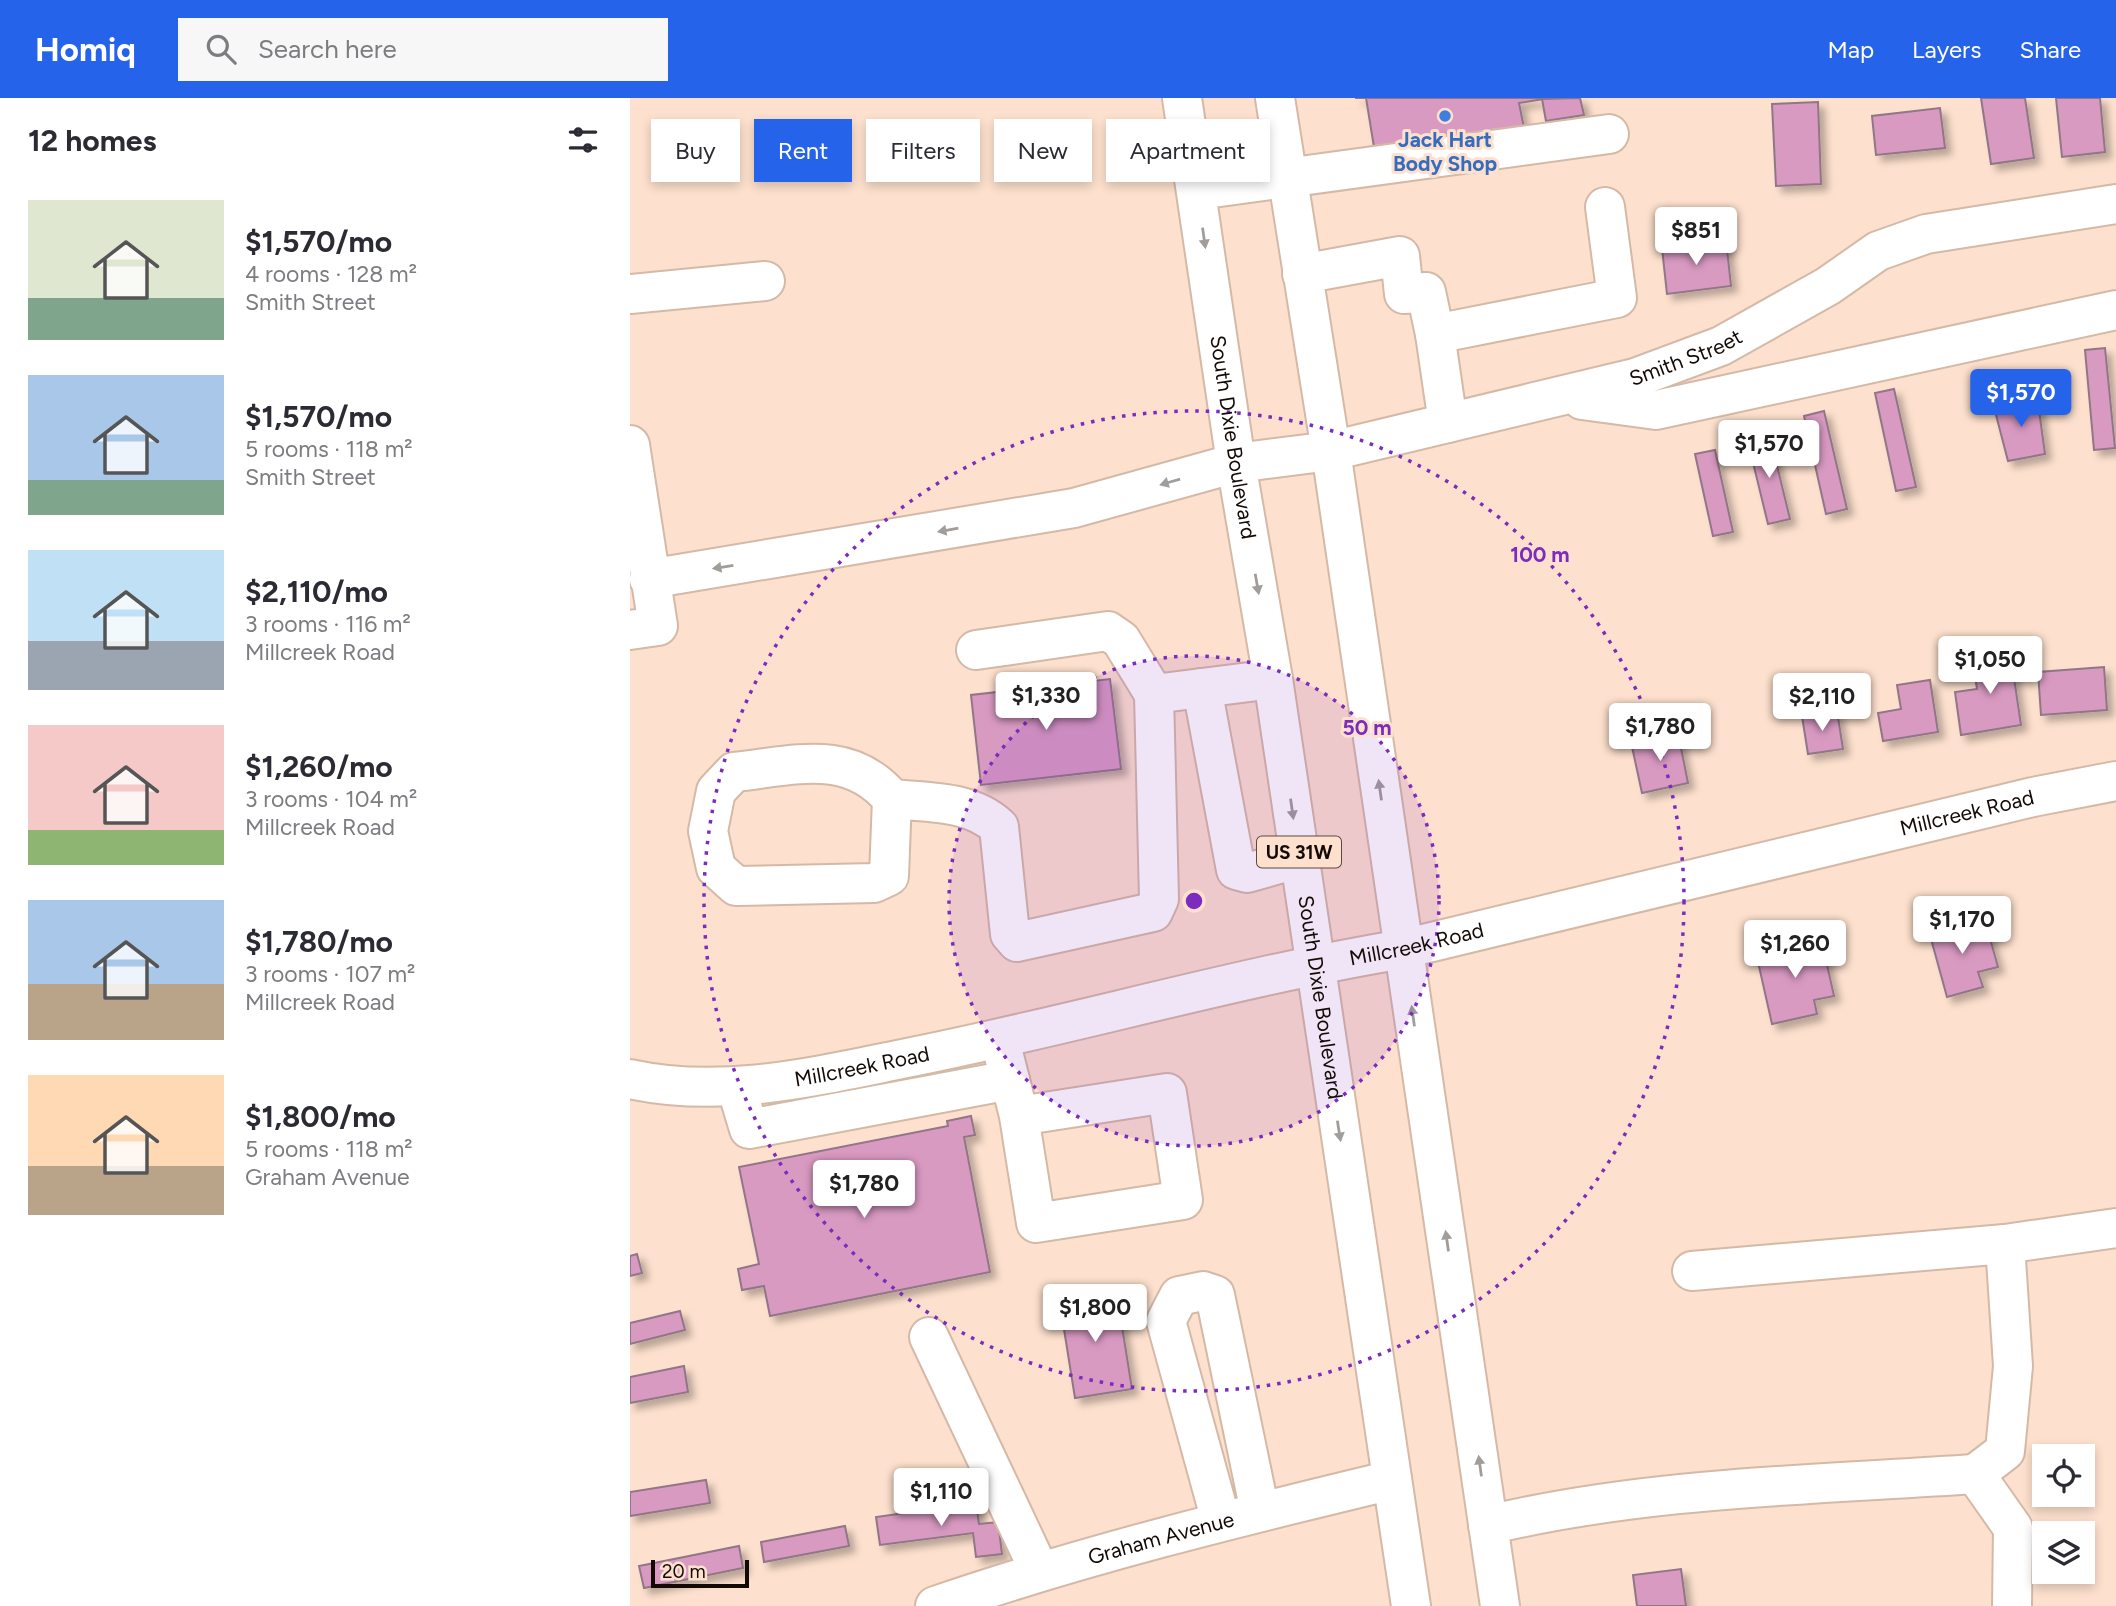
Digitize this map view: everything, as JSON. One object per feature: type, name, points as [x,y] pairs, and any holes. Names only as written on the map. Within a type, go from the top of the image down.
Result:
[{"type":"main road","name":"South Dixie Boulevard","points":[[1182,98],[1198,190],[1236,463],[1273,678],[1411,1606]]},
{"type":"main road","points":[[1275,98],[1331,451],[1500,1606]]},
{"type":"main road","points":[[1198,190],[1609,134]]},
{"type":"main road","name":"Smith Street","points":[[649,579],[1074,508],[1236,463],[1331,451],[1635,378],[1721,346],[1828,286],[1878,251],[1926,234],[2116,204]]},
{"type":"main road","points":[[1435,334],[1617,298],[1605,207]]},
{"type":"main road","points":[[1302,274],[1400,256],[1404,295],[1426,292],[1448,423]]},
{"type":"main road","points":[[630,294],[765,281]]},
{"type":"main road","points":[[1559,397],[1656,410],[2116,310]]},
{"type":"main road","points":[[630,445],[657,626],[630,630]]},
{"type":"main road","points":[[892,799],[889,876],[874,883],[736,886],[716,868],[708,831],[716,791],[734,772],[832,762],[876,779],[892,799],[956,805],[986,815],[999,827],[1010,934],[1017,942],[1153,912],[1158,899],[1154,694],[1121,640],[1108,631],[976,650]]},
{"type":"main road","points":[[1154,694],[1273,678]]},
{"type":"main road","points":[[1202,688],[1236,870],[1247,873],[1300,858]]},
{"type":"main road","name":"Millcreek Road","points":[[630,1079],[696,1087],[736,1086],[807,1078],[1000,1040],[1314,964],[1403,949],[2020,800],[2116,781]]},
{"type":"main road","points":[[736,1086],[749,1129],[1014,1098],[1167,1093],[1183,1200],[1036,1223],[1014,1098],[1000,1040]]},
{"type":"main road","points":[[1692,1271],[2005,1244],[2116,1227]]},
{"type":"main road","points":[[1488,1525],[1538,1513],[1662,1495],[1975,1474],[2005,1451],[2014,1366],[2005,1244]]},
{"type":"main road","points":[[1221,1521],[1166,1321],[1179,1296],[1203,1291],[1215,1296],[1260,1512]]},
{"type":"main road","points":[[929,1337],[1039,1570]]},
{"type":"main road","points":[[1975,1474],[2013,1528],[2012,1606]]},
{"type":"main road","name":"Graham Avenue","points":[[935,1606],[1039,1570],[1097,1558],[1221,1521],[1392,1480]]},
{"type":"building","name":"Jack Hart Body Shop","points":[[1366,98],[1550,98],[1519,103],[1524,128],[1375,153]]},
{"type":"building","points":[[1580,98],[1584,115],[1546,121],[1542,99]]},
{"type":"building","points":[[1981,98],[2025,98],[2034,158],[1991,164]]},
{"type":"building","points":[[2056,98],[2100,98],[2105,152],[2062,157]]},
{"type":"building","points":[[1818,102],[1821,184],[1776,186],[1772,104]]},
{"type":"building","points":[[1940,108],[1945,148],[1876,155],[1872,116]]},
{"type":"building","points":[[1726,240],[1731,286],[1667,294],[1662,248]]},
{"type":"building","points":[[2105,348],[2115,448],[2094,450],[2085,350]]},
{"type":"building","points":[[1894,389],[1916,487],[1896,491],[1875,393]]},
{"type":"building","points":[[2023,396],[2025,405],[2038,403],[2045,454],[2008,461],[1995,411],[2007,409],[2005,400]]},
{"type":"building","points":[[1824,411],[1847,509],[1826,514],[1804,416]]},
{"type":"building","points":[[1770,437],[1790,519],[1768,524],[1748,442]]},
{"type":"building","points":[[1715,450],[1733,532],[1713,536],[1695,454]]},
{"type":"building","points":[[2010,651],[2021,725],[1961,735],[1955,692],[1977,689],[1972,657]]},
{"type":"building","points":[[2104,667],[2107,710],[2041,715],[2038,672]]},
{"type":"building","points":[[1110,679],[1121,769],[981,785],[971,695]]},
{"type":"building","points":[[1930,680],[1938,732],[1883,741],[1878,713],[1901,709],[1897,685]]},
{"type":"building","points":[[1837,711],[1843,749],[1808,754],[1802,716]]},
{"type":"building","points":[[1678,733],[1688,783],[1642,793],[1631,742]]},
{"type":"building","points":[[1957,920],[1960,931],[1986,924],[1998,967],[1978,972],[1983,987],[1947,997],[1928,928]]},
{"type":"building","points":[[1821,938],[1834,996],[1814,1000],[1817,1014],[1772,1024],[1756,953]]},
{"type":"building","points":[[971,1116],[975,1135],[964,1137],[990,1272],[770,1316],[764,1286],[742,1290],[738,1269],[759,1264],[739,1167],[948,1126],[947,1121]]},
{"type":"building","points":[[637,1254],[642,1273],[630,1276],[630,1256]]},
{"type":"building","points":[[1116,1289],[1132,1389],[1075,1398],[1059,1298]]},
{"type":"building","points":[[680,1311],[685,1330],[630,1344],[630,1323]]},
{"type":"building","points":[[684,1366],[688,1392],[630,1403],[630,1377]]},
{"type":"building","points":[[706,1480],[710,1503],[630,1516],[630,1492]]},
{"type":"building","points":[[976,1503],[979,1524],[998,1522],[1002,1554],[976,1557],[973,1533],[880,1545],[876,1517]]},
{"type":"building","points":[[845,1526],[849,1546],[764,1562],[761,1542]]},
{"type":"building","points":[[739,1546],[743,1568],[644,1588],[639,1566]]},
{"type":"building","points":[[1681,1569],[1686,1606],[1637,1606],[1633,1575]]},
{"type":"place","name":"Jack Hart Body Shop","points":[[1445,116]]}]
